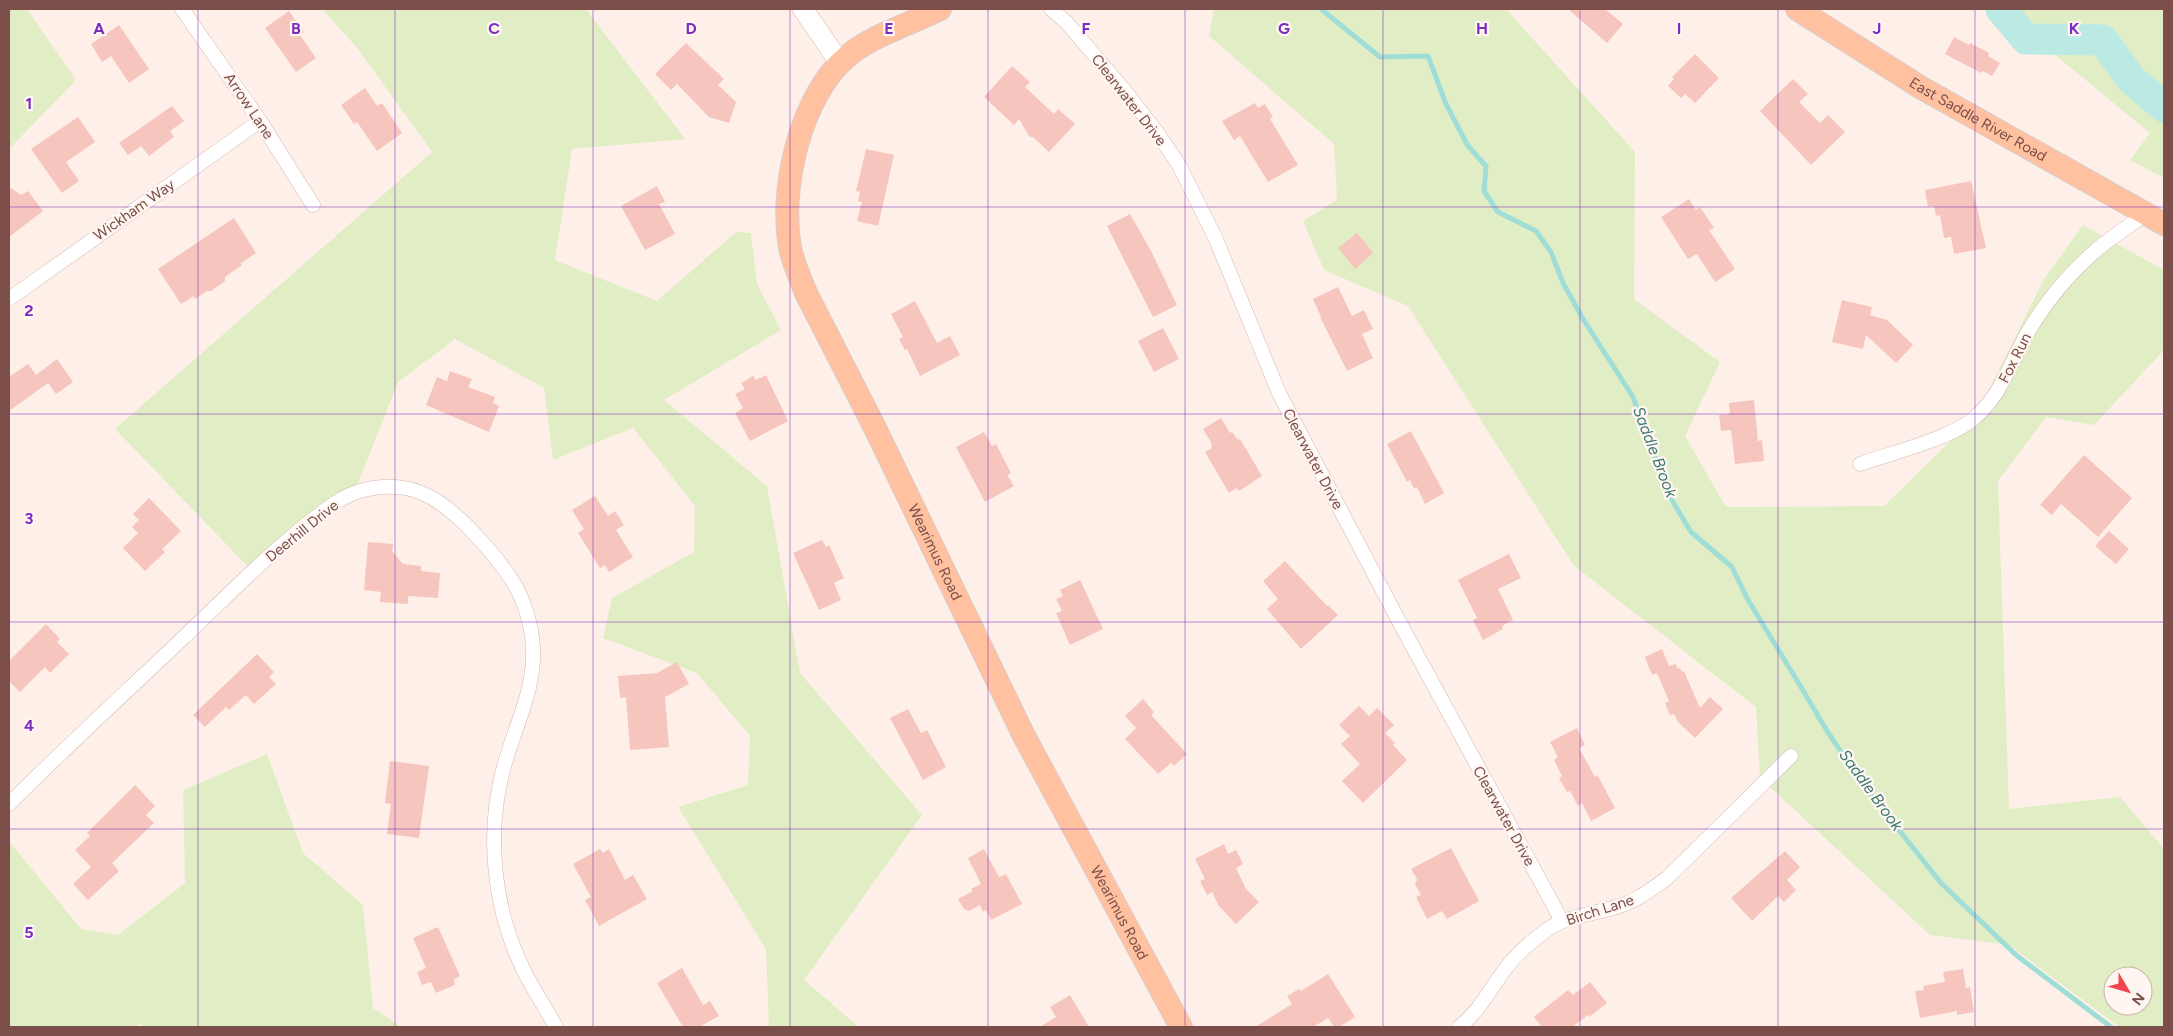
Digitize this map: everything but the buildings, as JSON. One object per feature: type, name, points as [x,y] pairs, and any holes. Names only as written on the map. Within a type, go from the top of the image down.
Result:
[{"type":"main road","points":[[803,9],[840,63],[867,43],[940,9]]},
{"type":"main road","name":"East Saddle River Road","points":[[1797,9],[1920,87],[2155,219]]},
{"type":"main road","name":"Wearimus Road","points":[[840,63],[812,102],[802,129],[792,172],[788,201],[789,233],[797,272],[1024,736],[1181,1027]]},
{"type":"street","name":"Arrow Lane","points":[[182,9],[260,121],[313,205]]},
{"type":"street","name":"Clearwater Drive","points":[[1051,9],[1067,23],[1125,90],[1179,165],[1215,237],[1279,393],[1410,643],[1562,921]]},
{"type":"street","name":"Wickham Way","points":[[9,299],[260,121]]},
{"type":"street","name":"Fox Run","points":[[1860,464],[1954,431],[1972,420],[1990,402],[2001,386],[2029,329],[2047,302],[2068,278],[2094,251],[2155,219]]},
{"type":"street","name":"Deerhill Drive","points":[[9,804],[280,545],[336,501],[357,492],[375,488],[395,487],[414,490],[433,498],[450,509],[499,559],[516,587],[530,626],[532,656],[529,691],[504,765],[497,800],[494,836],[496,872],[502,908],[512,943],[525,972],[556,1027]]},
{"type":"street","name":"Birch Lane","points":[[1459,1027],[1471,1018],[1484,1003],[1507,968],[1528,944],[1562,921],[1619,907],[1644,895],[1666,879],[1792,756]]},
{"type":"green space","points":[[9,9],[27,9],[76,80],[9,149]]},
{"type":"green space","points":[[322,9],[586,9],[685,139],[572,149],[555,260],[657,301],[736,232],[751,233],[757,284],[781,330],[664,400],[767,486],[800,673],[922,815],[804,980],[859,1027],[769,1027],[766,949],[678,807],[748,785],[750,736],[697,673],[603,638],[612,598],[694,552],[695,506],[633,428],[553,460],[544,388],[455,339],[398,382],[354,493],[256,575],[115,429],[432,152],[358,49]]},
{"type":"green space","points":[[1214,9],[1506,9],[1635,152],[1634,299],[1720,362],[1685,436],[1726,507],[1884,506],[1976,416],[2044,279],[2083,225],[2164,270],[2164,350],[2094,425],[2046,417],[1998,481],[2009,809],[2120,797],[2164,849],[2164,1027],[2119,1027],[2104,1016],[2153,1016],[2153,966],[2103,966],[2103,1015],[2009,945],[1930,935],[1760,778],[1756,707],[1574,566],[1408,306],[1324,270],[1303,221],[1337,200],[1334,144],[1209,36]]},
{"type":"green space","points":[[1999,9],[2164,9],[2164,178],[2130,160],[2150,133]]},
{"type":"green space","points":[[267,754],[303,853],[363,905],[373,1008],[401,1027],[145,1027],[140,1024],[135,1027],[9,1027],[9,841],[81,929],[118,935],[185,883],[183,790]]},
{"type":"waterway","name":"Saddle Brook","points":[[1321,9],[1380,57],[1428,56],[1446,104],[1468,146],[1486,166],[1484,191],[1498,212],[1536,231],[1551,252],[1563,283],[1583,319],[1633,397],[1669,495],[1691,532],[1732,567],[1748,600],[1827,731],[1864,786],[1941,883],[2016,955],[2111,1027]]},
{"type":"waterway","points":[[2001,9],[2026,39],[2103,40],[2131,79],[2164,107]]}]
